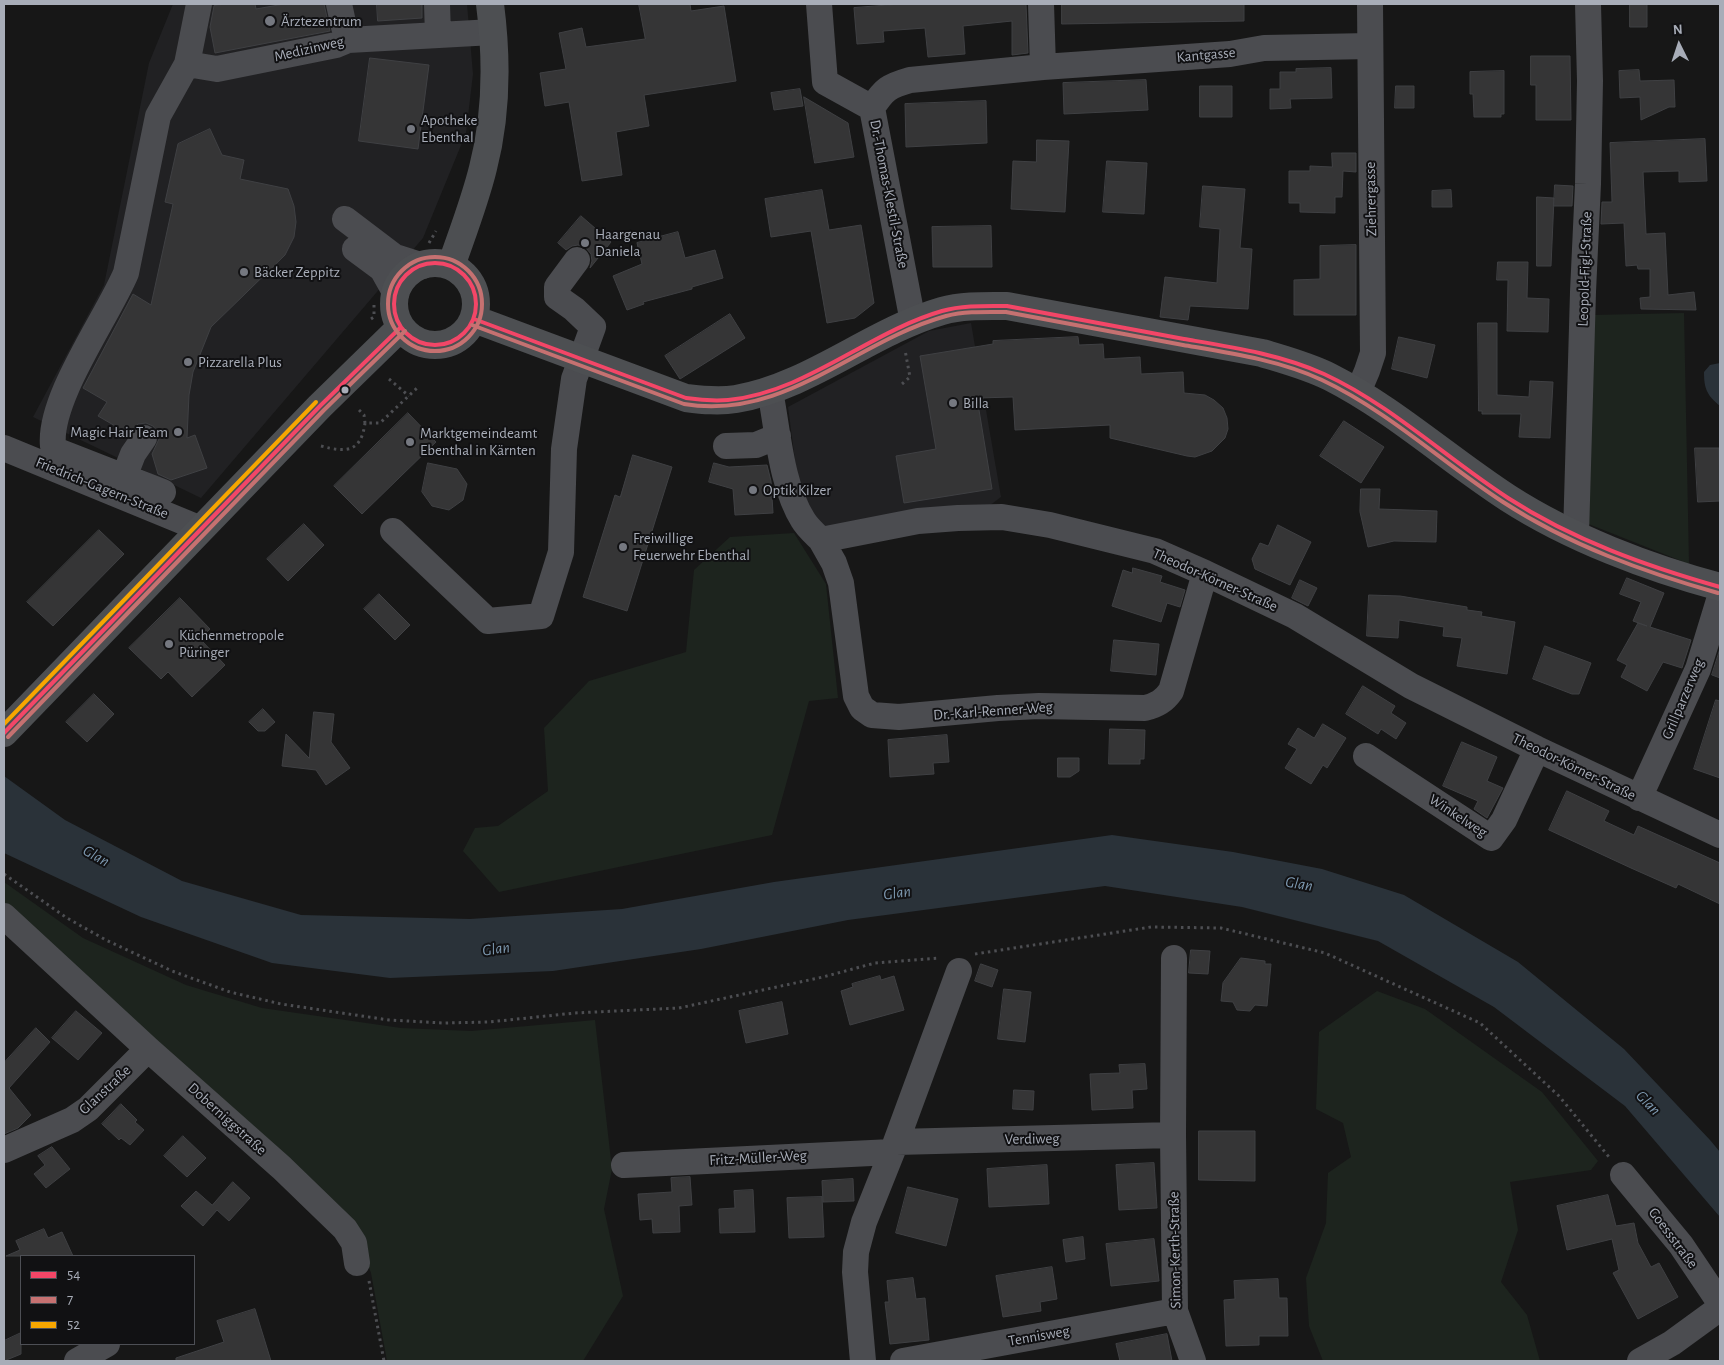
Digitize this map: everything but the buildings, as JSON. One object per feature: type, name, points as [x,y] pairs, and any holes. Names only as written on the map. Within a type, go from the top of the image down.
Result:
[{"type":"main road","points":[[451,266],[478,184],[490,132],[494,85],[493,32],[490,4]]},
{"type":"main road","points":[[437,264],[451,266],[464,275],[473,288],[476,304],[474,319],[464,334],[448,343],[430,345],[414,340],[401,327],[395,311],[396,294],[399,284],[413,270],[423,266],[437,264]]},
{"type":"main road","points":[[474,319],[686,398],[711,401],[734,400],[770,391],[908,334],[943,310],[975,306],[1007,306],[1262,353],[1302,365],[1358,392],[1509,498],[1576,534],[1660,569],[1720,587]]},
{"type":"main road","points":[[7,730],[320,406],[401,327]]},
{"type":"street","points":[[163,492],[58,451],[52,446],[52,436],[58,410],[72,376],[118,292],[126,273],[158,116],[186,64],[199,4]]},
{"type":"street","points":[[339,4],[348,40]]},
{"type":"street","points":[[437,4],[438,35]]},
{"type":"street","name":"Dr.-Thomas-Klestil-Straße","points":[[819,4],[825,82],[872,108],[908,334]]},
{"type":"street","points":[[1041,4],[1043,68]]},
{"type":"street","name":"Ziehrergasse","points":[[1358,392],[1373,353],[1370,4]]},
{"type":"street","name":"Leopold-Figl-Straße","points":[[1576,534],[1588,184],[1590,81],[1588,4]]},
{"type":"street","name":"Medizinweg","points":[[186,64],[218,69],[336,45],[348,40],[493,32]]},
{"type":"street","name":"Kantgasse","points":[[872,108],[882,93],[892,85],[910,80],[1230,54],[1264,48],[1370,46]]},
{"type":"street","points":[[339,225],[388,263],[423,266]]},
{"type":"street","points":[[393,531],[488,621],[541,616],[561,552],[564,449],[574,379],[593,327],[574,309],[557,297],[557,287],[577,260]]},
{"type":"street","points":[[388,263],[396,294]]},
{"type":"street","points":[[770,391],[788,487],[795,506],[804,522],[821,540]]},
{"type":"street","points":[[726,446],[756,445],[778,436]]},
{"type":"street","points":[[124,477],[133,454],[144,438]]},
{"type":"street","name":"Friedrich-Gagern-Straße","points":[[4,448],[200,529]]},
{"type":"street","name":"Theodor-Körner-Straße","points":[[821,540],[918,522],[958,518],[1002,517],[1050,525],[1155,552],[1295,616],[1411,686],[1537,749],[1720,835]]},
{"type":"street","name":"Dr.-Karl-Renner-Weg","points":[[821,540],[834,563],[841,583],[856,696],[862,708],[872,715],[899,717],[1030,706],[1145,708],[1156,705],[1165,699],[1171,691],[1204,573]]},
{"type":"street","name":"Grillparzerweg","points":[[1639,798],[1698,669],[1720,597]]},
{"type":"street","name":"Winkelweg","points":[[1366,756],[1492,838],[1504,820],[1537,749]]},
{"type":"street","name":"Doberniggstraße","points":[[4,916],[148,1049],[282,1168],[346,1229],[354,1243],[358,1263]]},
{"type":"street","points":[[1172,1135],[1174,958]]},
{"type":"street","points":[[863,1361],[855,1272],[856,1252],[864,1222],[894,1147],[955,962]]},
{"type":"street","name":"Glanstraße","points":[[4,1150],[72,1120],[88,1108],[148,1049]]},
{"type":"street","name":"Verdiweg","points":[[894,1147],[1172,1135]]},
{"type":"street","name":"Simon-Kerth-Straße","points":[[1172,1135],[1175,1311],[1193,1361]]},
{"type":"street","name":"Fritz-Müller-Weg","points":[[624,1165],[894,1147]]},
{"type":"street","name":"Goessstraße","points":[[1623,1175],[1681,1245],[1720,1303]]},
{"type":"street","points":[[1640,1361],[1672,1344],[1720,1308]]},
{"type":"street","name":"Tennisweg","points":[[902,1361],[1175,1311]]},
{"type":"street","points":[[77,1361],[105,1345]]},
{"type":"path","points":[[367,324],[374,317],[375,294],[388,263],[427,247],[440,223]]},
{"type":"path","points":[[902,384],[910,377],[908,334]]},
{"type":"path","points":[[389,379],[409,396]]},
{"type":"path","points":[[365,423],[380,423],[417,388]]},
{"type":"path","points":[[321,446],[338,451],[351,448],[360,442],[364,434],[365,423],[364,416],[359,410]]},
{"type":"path","points":[[4,874],[67,918],[106,940],[172,970],[230,992],[281,1004],[389,1020],[443,1023],[489,1022],[575,1013],[679,1008],[823,976],[875,962],[955,962],[1151,927],[1222,928],[1325,952],[1480,1023],[1559,1096],[1623,1175]]},
{"type":"path","points":[[358,1263],[368,1274],[384,1361]]},
{"type":"shaded area","points":[[173,4],[467,4],[473,74],[466,133],[423,238],[201,498],[33,417],[104,285],[149,63]]},
{"type":"shaded area","points":[[1684,313],[1689,564],[1586,523],[1593,315]]},
{"type":"shaded area","points":[[971,323],[1001,497],[989,506],[819,531],[798,483],[788,407],[929,331]]},
{"type":"shaded area","points":[[794,533],[826,584],[838,698],[809,701],[772,835],[499,892],[463,851],[475,828],[498,826],[548,791],[544,728],[589,681],[686,652],[694,570],[730,537]]},
{"type":"shaded area","points":[[4,882],[83,938],[186,985],[262,1008],[401,1028],[471,1031],[595,1020],[612,1169],[604,1209],[623,1296],[583,1361],[387,1361],[371,1273],[354,1226],[4,905]]},
{"type":"shaded area","points":[[1377,991],[1425,1009],[1542,1092],[1598,1161],[1591,1170],[1510,1182],[1518,1230],[1501,1282],[1527,1315],[1540,1361],[1323,1361],[1309,1326],[1306,1278],[1326,1223],[1328,1173],[1351,1157],[1343,1123],[1316,1109],[1319,1032]]},
{"type":"water","points":[[1720,363],[1720,406],[1707,391],[1704,372],[1710,365]]},
{"type":"water","name":"Glan","points":[[4,776],[65,820],[182,881],[301,915],[470,919],[622,909],[774,882],[1112,835],[1233,852],[1322,869],[1404,895],[1518,962],[1624,1049],[1720,1152],[1720,1217],[1625,1106],[1494,1007],[1378,941],[1242,907],[1105,886],[848,920],[701,949],[553,971],[390,978],[272,963],[141,917],[4,853]]},
{"type":"transit line","name":"7","points":[[435,257],[453,261],[468,271],[478,286],[482,304],[478,322],[468,337],[453,347],[435,351],[417,347],[402,337],[392,322],[388,304],[392,286],[402,271],[417,261],[435,257]]},
{"type":"transit line","name":"54","points":[[435,263],[451,267],[464,275],[472,288],[476,304],[472,320],[464,333],[451,341],[435,345],[419,341],[406,333],[398,320],[394,304],[398,288],[406,275],[419,267],[435,263]]},
{"type":"transit line","name":"54","points":[[474,319],[686,398],[707,400],[728,400],[756,395],[784,386],[915,321],[942,311],[966,307],[1007,306],[1237,348],[1290,361],[1324,374],[1349,387],[1395,416],[1508,498],[1558,527],[1638,561],[1720,587]]},
{"type":"transit line","name":"7","points":[[472,325],[684,404],[721,406],[755,401],[787,390],[819,376],[913,328],[954,314],[1006,312],[1236,354],[1272,362],[1306,373],[1346,393],[1392,422],[1503,502],[1554,531],[1608,556],[1662,576],[1718,593]]},
{"type":"transit line","name":"54","points":[[4,733],[320,406],[401,327]]},
{"type":"transit line","name":"7","points":[[8,737],[324,410],[405,331]]},
{"type":"transit line","name":"52","points":[[4,724],[316,402]]},
{"type":"place","name":"Ärztezentrum","points":[[270,21]]},
{"type":"place","name":"Apotheke Ebenthal","points":[[411,129]]},
{"type":"place","name":"Haargenau Daniela","points":[[585,243]]},
{"type":"place","name":"Bäcker Zeppitz","points":[[244,272]]},
{"type":"place","name":"Pizzarella Plus","points":[[188,362]]},
{"type":"place","name":"Billa","points":[[953,403]]},
{"type":"place","name":"Magic Hair Team","points":[[178,432]]},
{"type":"place","name":"Marktgemeindeamt Ebenthal in Kärnten","points":[[410,442]]},
{"type":"place","name":"Optik Kilzer","points":[[753,490]]},
{"type":"place","name":"Freiwillige Feuerwehr Ebenthal","points":[[623,547]]},
{"type":"place","name":"Küchenmetropole Püringer","points":[[169,644]]}]
